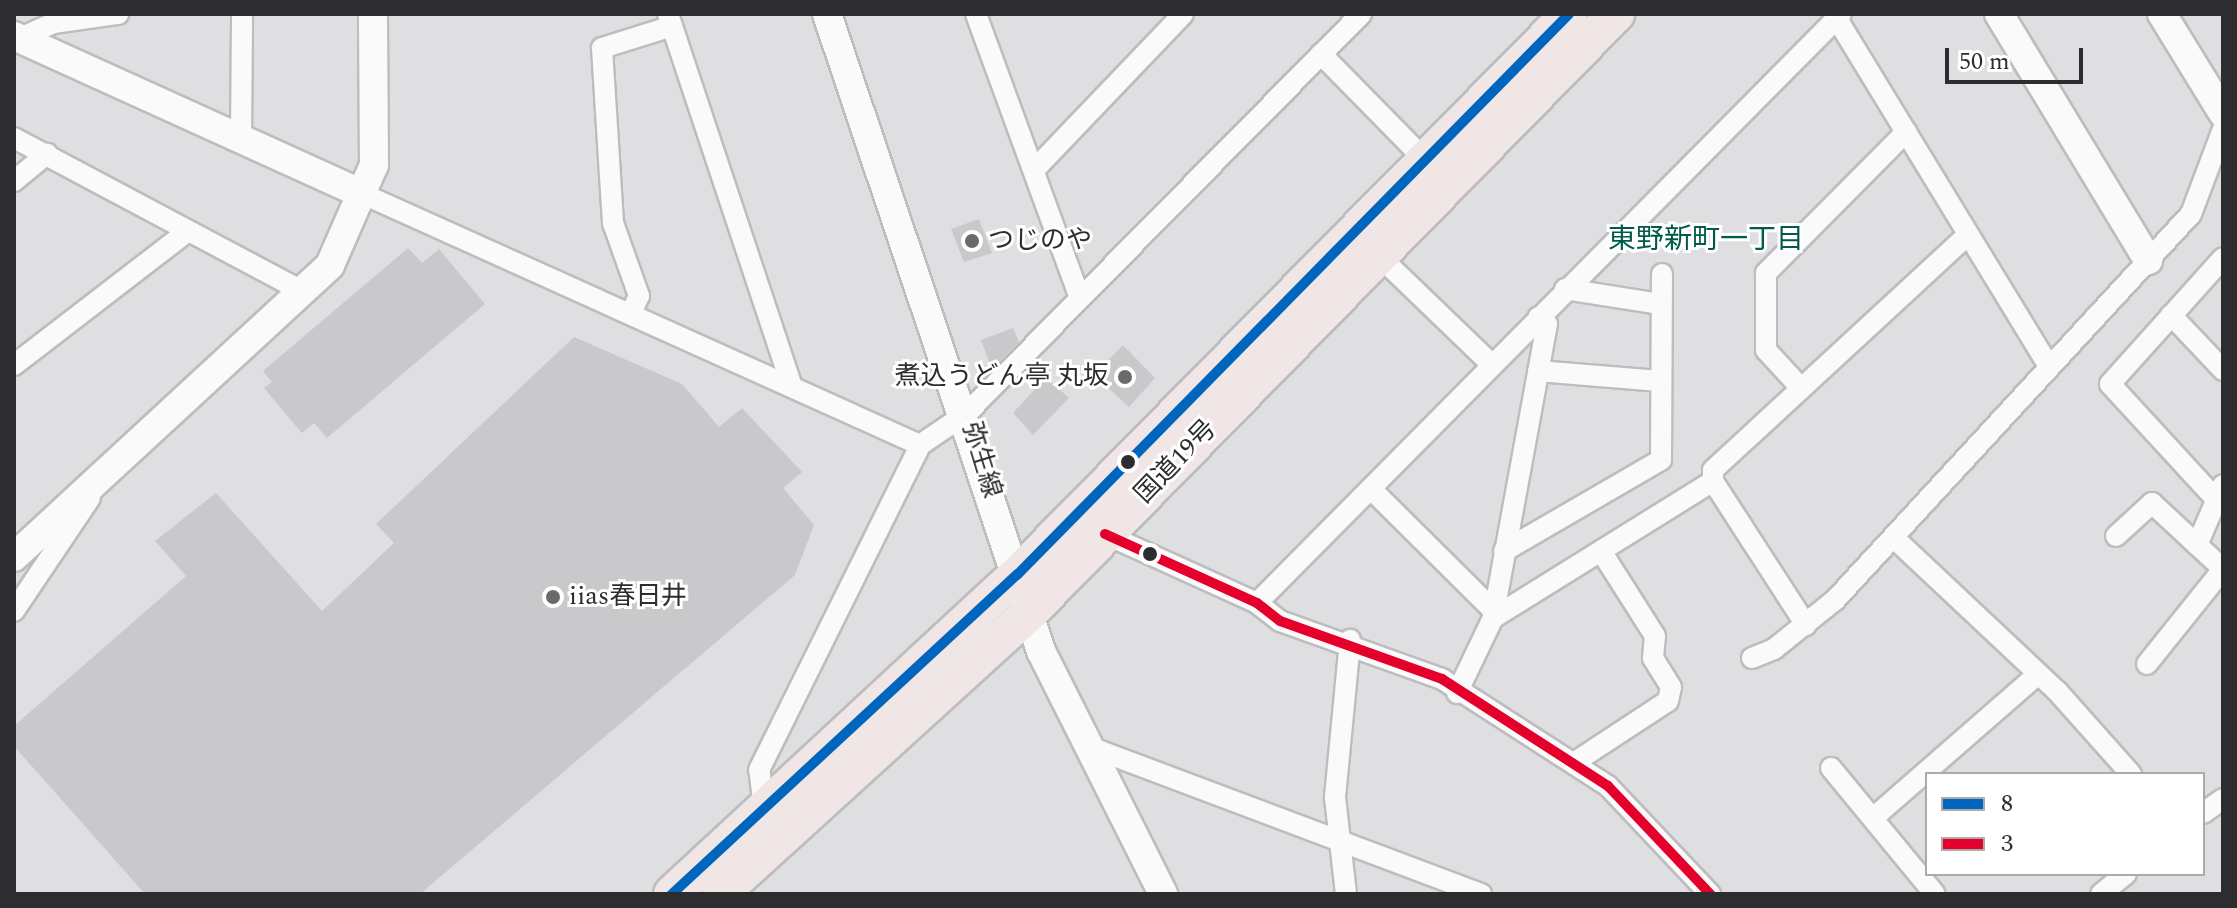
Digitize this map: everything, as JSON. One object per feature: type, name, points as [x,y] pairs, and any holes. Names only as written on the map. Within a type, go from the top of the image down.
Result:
[{"type":"highway","name":"国道19号","points":[[672,894],[1017,575],[1569,14]]},
{"type":"highway","name":"国道19号","points":[[720,894],[1029,613],[1616,14]]},
{"type":"street","points":[[17,37],[53,19],[118,14]]},
{"type":"street","points":[[241,137],[242,14]]},
{"type":"street","points":[[14,557],[101,482],[305,293],[330,265],[374,165],[373,14]]},
{"type":"street","name":"弥生線","points":[[827,14],[967,413],[1029,613],[1090,747],[1163,894]]},
{"type":"street","points":[[976,14],[1080,298]]},
{"type":"street","points":[[764,808],[759,770],[920,445],[967,413],[1361,14]]},
{"type":"street","points":[[1999,14],[2148,260]]},
{"type":"street","points":[[2162,14],[2223,113]]},
{"type":"street","points":[[1257,603],[1490,363],[1839,16],[2049,366]]},
{"type":"street","points":[[1035,169],[1169,19]]},
{"type":"street","points":[[631,313],[639,296],[613,223],[602,48],[670,20],[791,384]]},
{"type":"street","points":[[17,37],[791,384],[920,445]]},
{"type":"street","points":[[1321,54],[1426,161]]},
{"type":"street","points":[[1752,658],[1806,625],[1894,538],[2191,214],[2223,129]]},
{"type":"street","points":[[1800,387],[1766,350],[1766,273],[1906,132]]},
{"type":"street","points":[[14,138],[305,293]]},
{"type":"street","points":[[14,181],[47,154]]},
{"type":"street","points":[[14,365],[187,232]]},
{"type":"street","points":[[1806,625],[1713,481],[1713,470],[1968,235]]},
{"type":"street","points":[[1379,256],[1490,363]]},
{"type":"street","points":[[2197,545],[2218,490],[2110,384],[2223,258]]},
{"type":"street","points":[[1504,551],[1661,460],[1662,274]]},
{"type":"street","points":[[1565,289],[1576,296],[1661,304]]},
{"type":"street","points":[[2171,315],[2223,370]]},
{"type":"street","points":[[1457,693],[1494,614],[1547,324],[1538,317]]},
{"type":"street","points":[[1538,371],[1660,381]]},
{"type":"street","points":[[1494,614],[1603,554],[1713,481]]},
{"type":"street","points":[[14,611],[101,482]]},
{"type":"street","points":[[1371,489],[1494,614]]},
{"type":"street","points":[[2116,536],[2152,503],[2223,569],[2147,664]]},
{"type":"street","points":[[1105,534],[1257,603],[1280,621],[1350,640],[1442,679],[1457,693],[1579,757],[1664,823],[1724,894]]},
{"type":"street","points":[[1894,538],[2037,675],[2129,772]]},
{"type":"street","points":[[1579,757],[1668,701],[1671,687],[1653,658],[1655,636],[1603,554]]},
{"type":"street","points":[[1346,894],[1338,841],[1350,640]]},
{"type":"street","points":[[1926,772],[2037,675]]},
{"type":"street","points":[[1090,747],[1481,894]]},
{"type":"street","points":[[1579,757],[1654,830],[1710,894]]},
{"type":"street","points":[[1831,768],[1935,894]]},
{"type":"street","points":[[1873,818],[1925,773]]},
{"type":"street","points":[[2205,812],[2223,799]]},
{"type":"street","points":[[2101,894],[2124,876]]},
{"type":"building","name":"つじのや","points":[[979,219],[992,253],[964,262],[951,229]]},
{"type":"building","points":[[408,248],[422,263],[439,249],[485,304],[327,438],[314,423],[302,433],[264,388],[272,382],[263,371]]},
{"type":"building","points":[[1013,328],[1019,342],[992,369],[981,340]]},
{"type":"building","name":"iias春日井","points":[[574,337],[682,384],[719,427],[742,408],[802,472],[783,488],[814,525],[795,575],[420,894],[145,894],[14,746],[14,726],[186,576],[155,541],[216,493],[322,611],[394,543],[376,524]]},
{"type":"building","name":"煮込うどん亭 丸坂","points":[[1123,345],[1155,378],[1129,407],[1094,375]]},
{"type":"building","points":[[1046,377],[1069,398],[1033,435],[1013,413]]},
{"type":"transit line","name":"8","points":[[672,894],[1017,575],[1569,14]]},
{"type":"transit line","name":"3","points":[[1105,534],[1257,603],[1280,621],[1442,679],[1608,786],[1710,894]]},
{"type":"place","name":"つじのや","points":[[972,241]]},
{"type":"place","name":"煮込うどん亭 丸坂","points":[[1125,377]]},
{"type":"place","name":"iias春日井","points":[[553,597]]},
{"type":"district","name":"東野新町一丁目","points":[[1706,240]]}]
